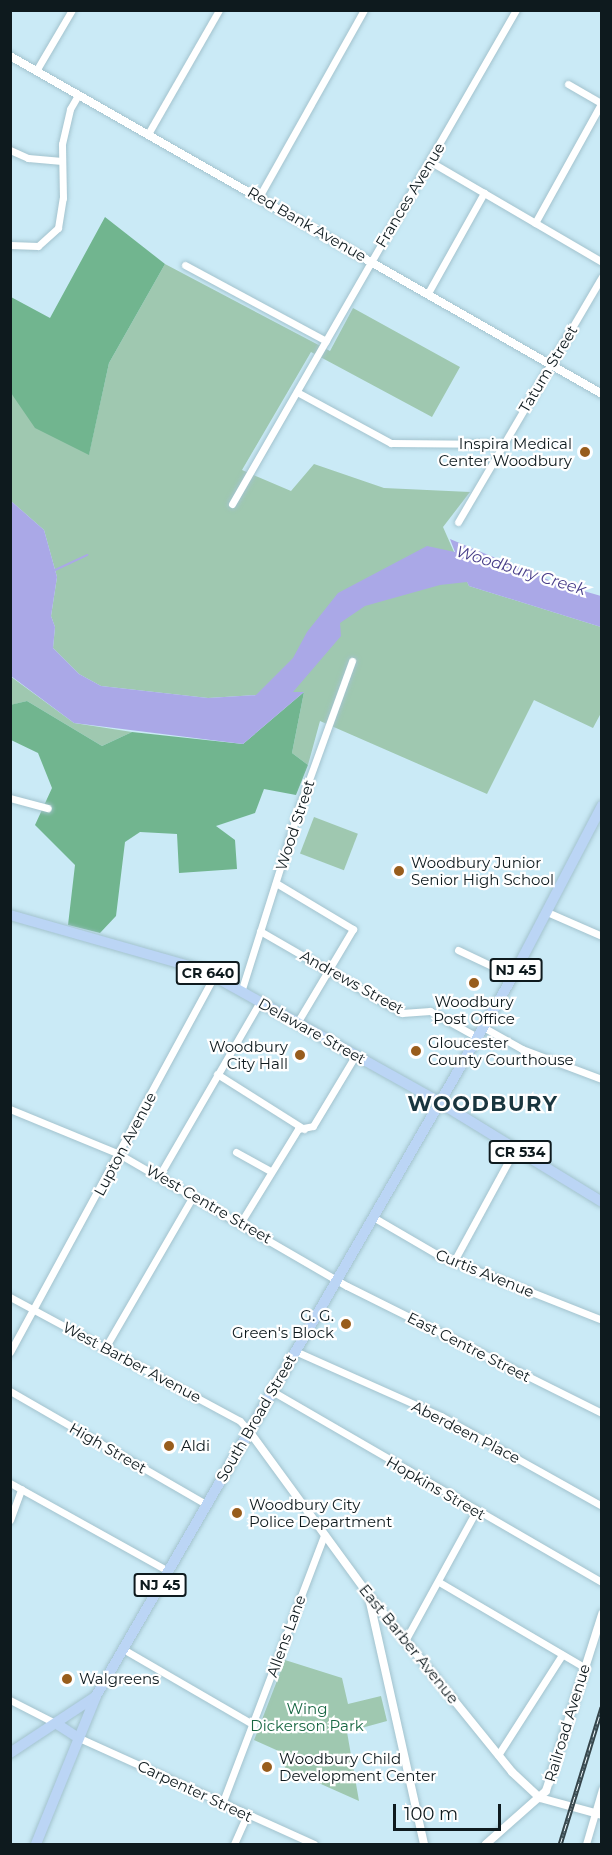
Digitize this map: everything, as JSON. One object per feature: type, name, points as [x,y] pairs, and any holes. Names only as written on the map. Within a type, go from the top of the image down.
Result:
[{"type":"main road","name":"NJ 45","points":[[439,1102],[513,976],[602,806]]},
{"type":"main road","name":"Delaware Street","points":[[10,915],[187,964],[439,1102]]},
{"type":"main road","name":"CR 534","points":[[439,1102],[602,1202]]},
{"type":"main road","name":"South Broad Street","points":[[77,1737],[96,1696],[439,1102]]},
{"type":"main road","points":[[10,1753],[96,1696]]},
{"type":"main road","points":[[57,1724],[77,1737]]},
{"type":"main road","name":"NJ 45","points":[[36,1845],[77,1737]]},
{"type":"street","points":[[36,71],[72,10]]},
{"type":"street","points":[[148,134],[219,10]]},
{"type":"street","points":[[259,197],[364,10]]},
{"type":"street","name":"Frances Avenue","points":[[232,504],[371,261],[431,162],[516,10]]},
{"type":"street","name":"Red Bank Avenue","points":[[10,56],[428,293],[551,367],[602,394]]},
{"type":"street","points":[[535,223],[601,104],[568,84]]},
{"type":"street","points":[[10,245],[39,246],[58,228],[63,198],[62,161],[65,124],[78,95]]},
{"type":"street","points":[[10,150],[28,158],[62,161]]},
{"type":"street","points":[[431,162],[602,262]]},
{"type":"street","points":[[428,293],[484,193]]},
{"type":"street","points":[[185,265],[326,341]]},
{"type":"street","name":"Tatum Street","points":[[458,522],[602,277]]},
{"type":"street","points":[[297,392],[391,443],[503,444]]},
{"type":"street","name":"Wood Street","points":[[241,992],[352,661]]},
{"type":"street","points":[[10,798],[48,808]]},
{"type":"street","points":[[276,883],[352,929],[297,1023]]},
{"type":"street","points":[[547,912],[602,936]]},
{"type":"street","name":"Andrews Street","points":[[260,931],[402,1013],[430,1011],[602,1079]]},
{"type":"street","points":[[458,950],[513,976]]},
{"type":"street","name":"Lupton Avenue","points":[[10,1352],[120,1154],[214,977]]},
{"type":"street","points":[[159,1176],[260,1002]]},
{"type":"street","points":[[241,1222],[270,1171],[298,1129],[313,1126],[355,1056]]},
{"type":"street","points":[[217,1074],[304,1129]]},
{"type":"street","name":"West Centre Street","points":[[12,1112],[120,1154],[337,1279]]},
{"type":"street","points":[[453,1261],[515,1149]]},
{"type":"street","points":[[236,1152],[270,1171]]},
{"type":"street","points":[[105,1348],[194,1196]]},
{"type":"street","name":"Curtis Avenue","points":[[373,1217],[453,1261],[602,1320]]},
{"type":"street","name":"East Centre Street","points":[[337,1279],[602,1413]]},
{"type":"street","name":"West Barber Avenue","points":[[10,1297],[240,1420],[249,1431]]},
{"type":"street","name":"Aberdeen Place","points":[[295,1351],[441,1416],[602,1506]]},
{"type":"street","name":"High Street","points":[[10,1391],[206,1504]]},
{"type":"street","name":"Hopkins Street","points":[[272,1391],[602,1582]]},
{"type":"street","name":"East Barber Avenue","points":[[249,1431],[368,1594],[498,1755],[540,1798],[598,1814]]},
{"type":"street","points":[[10,1483],[168,1571]]},
{"type":"street","points":[[10,1520],[21,1489]]},
{"type":"street","points":[[406,1639],[476,1511]]},
{"type":"street","name":"Allens Lane","points":[[222,1804],[254,1725],[324,1535]]},
{"type":"street","points":[[439,1582],[584,1667]]},
{"type":"street","points":[[368,1594],[424,1845]]},
{"type":"street","name":"Railroad Avenue","points":[[486,1845],[546,1791],[602,1614]]},
{"type":"street","points":[[123,1649],[254,1725]]},
{"type":"street","points":[[498,1755],[562,1655]]},
{"type":"street","points":[[10,1700],[57,1724]]},
{"type":"street","name":"Carpenter Street","points":[[77,1737],[314,1845]]},
{"type":"street","points":[[586,1845],[598,1814],[602,1789]]},
{"type":"street","points":[[234,1845],[246,1815]]},
{"type":"green space","points":[[105,217],[165,264],[109,363],[89,455],[35,428],[11,393],[11,297],[50,318]]},
{"type":"green space","points":[[165,264],[330,351],[353,308],[460,367],[432,417],[311,352],[242,470],[291,491],[314,464],[384,488],[470,492],[443,527],[469,586],[601,627],[601,713],[593,728],[534,700],[487,794],[320,721],[308,765],[292,753],[304,692],[208,698],[101,686],[79,674],[53,648],[55,627],[51,616],[57,577],[44,530],[11,501],[10,393],[89,454],[109,363]]},
{"type":"green space","points":[[10,676],[74,723],[132,732],[102,746],[27,701],[11,705]]},
{"type":"green space","points":[[304,692],[292,753],[308,765],[296,795],[264,789],[255,813],[216,826],[235,840],[237,869],[179,873],[177,834],[140,832],[125,842],[116,916],[100,933],[68,925],[75,865],[35,825],[52,788],[38,753],[11,740],[10,705],[27,701],[102,746],[132,732],[243,744]]},
{"type":"green space","points":[[314,817],[358,834],[344,870],[300,853]]},
{"type":"green space","name":"Wing Dickerson Park","points":[[285,1660],[342,1678],[348,1704],[381,1696],[387,1721],[347,1732],[359,1801],[285,1768],[283,1753],[254,1740]]},
{"type":"water","name":"Woodbury Creek","points":[[11,501],[44,530],[57,577],[51,616],[55,627],[53,648],[79,674],[101,686],[208,698],[256,695],[293,658],[307,632],[338,593],[427,546],[455,552],[450,539],[556,583],[601,596],[601,627],[469,586],[467,582],[440,585],[365,606],[340,623],[341,636],[293,692],[304,692],[243,744],[74,723],[11,676]]},
{"type":"waterway","points":[[53,571],[88,555]]},
{"type":"railway","points":[[560,1844],[602,1707]]},
{"type":"place","name":"Inspira Medical Center Woodbury","points":[[585,452]]},
{"type":"place","name":"Woodbury Junior Senior High School","points":[[399,871]]},
{"type":"place","name":"Woodbury Post Office","points":[[474,983]]},
{"type":"place","name":"Gloucester County Courthouse","points":[[416,1051]]},
{"type":"place","name":"Woodbury City Hall","points":[[300,1055]]},
{"type":"place","name":"G. G. Green's Block","points":[[346,1324]]},
{"type":"place","name":"Aldi","points":[[169,1446]]},
{"type":"place","name":"Woodbury City Police Department","points":[[237,1513]]},
{"type":"place","name":"Walgreens","points":[[67,1679]]},
{"type":"place","name":"Woodbury Child Development Center","points":[[267,1767]]},
{"type":"district","name":"WOODBURY","points":[[483,1104]]}]
